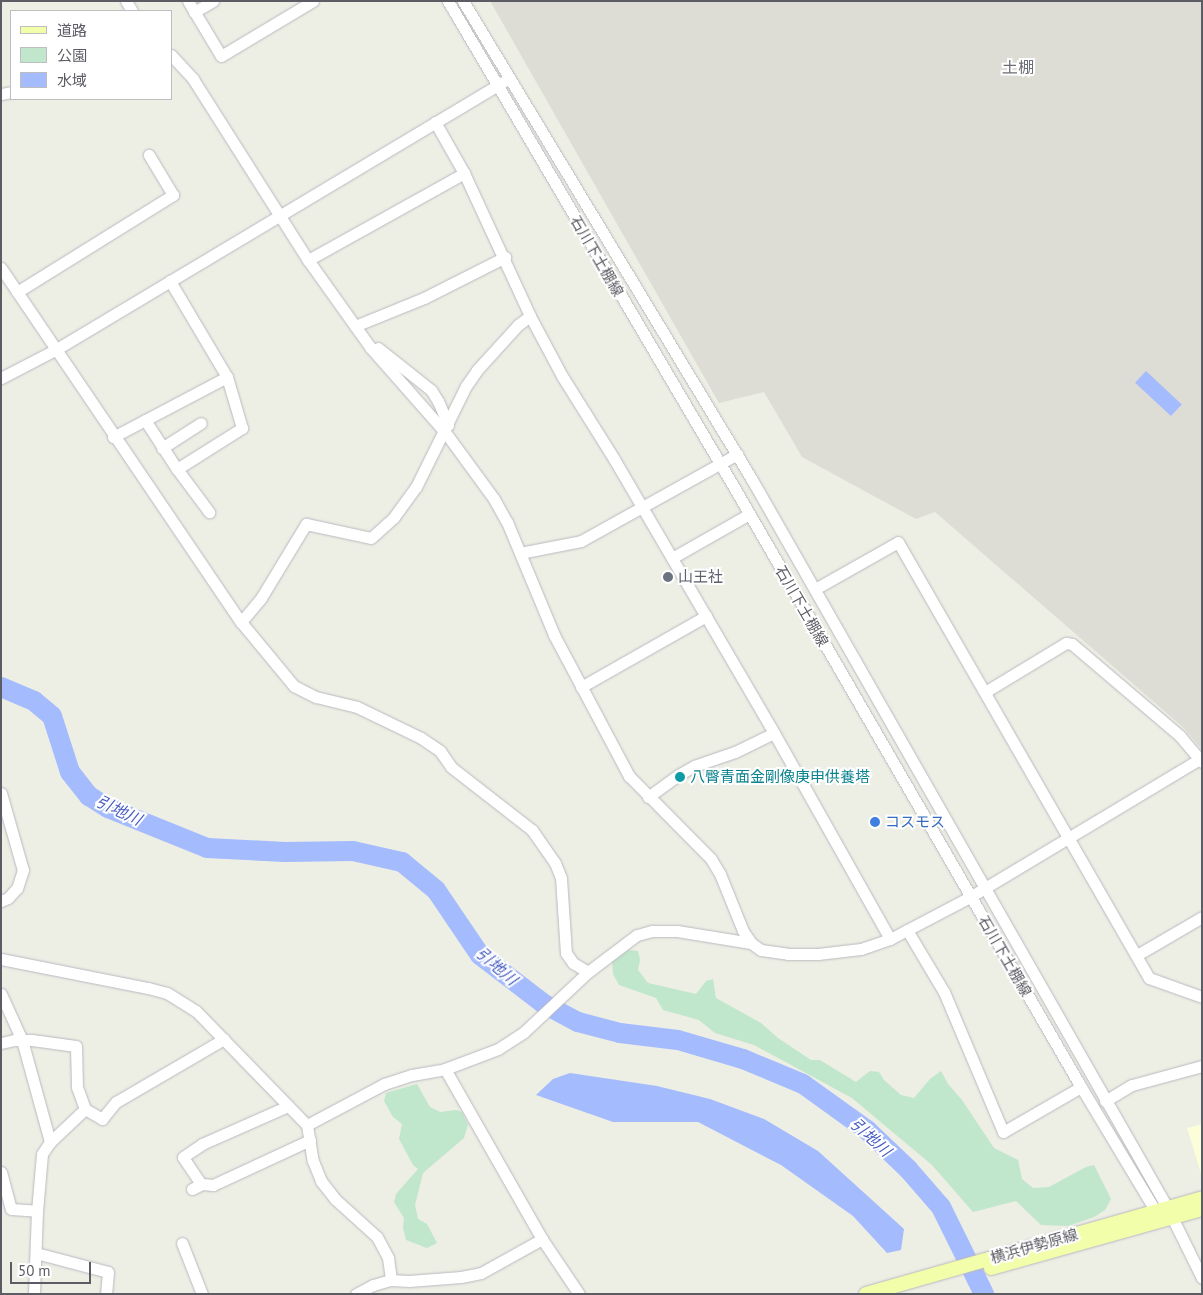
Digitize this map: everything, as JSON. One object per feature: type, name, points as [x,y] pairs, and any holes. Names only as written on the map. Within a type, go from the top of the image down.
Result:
[{"type":"main road","name":"横浜伊勢原線","points":[[866,1294],[950,1275],[1164,1214],[1202,1198]]},
{"type":"main road","name":"横浜伊勢原線","points":[[1164,1214],[1202,1209]]},
{"type":"main road","name":"横浜伊勢原線","points":[[900,1294],[950,1275]]},
{"type":"street","points":[[188,1],[221,56],[313,1]]},
{"type":"street","points":[[194,12],[213,1]]},
{"type":"street","name":"石川下土棚線","points":[[448,1],[750,514],[1081,1087],[1164,1214]]},
{"type":"street","name":"石川下土棚線","points":[[463,1],[737,454],[986,887],[1105,1101],[1164,1214]]},
{"type":"street","points":[[172,56],[193,78],[308,260],[355,326],[446,429],[494,499],[520,553],[554,636],[629,776],[648,797],[701,846],[711,859],[720,874],[742,931],[751,943],[761,950],[779,953],[818,954],[861,949],[890,939],[970,897],[1069,836],[1201,761],[1180,736],[1072,644],[1066,643],[985,692]]},
{"type":"street","points":[[1,378],[55,350],[278,214],[509,79]]},
{"type":"street","points":[[435,122],[464,173],[505,257],[530,316],[562,376],[706,616],[890,939]]},
{"type":"street","points":[[17,292],[173,195],[149,155]]},
{"type":"street","points":[[308,260],[464,173]]},
{"type":"street","points":[[355,326],[424,298],[505,257]]},
{"type":"street","points":[[1,268],[113,437],[241,622],[294,686],[316,697],[357,707],[421,738],[440,751],[451,767],[532,830],[554,863],[561,878],[566,952],[574,963],[588,972]]},
{"type":"street","points":[[170,281],[227,377],[242,428],[177,469]]},
{"type":"street","points":[[241,622],[261,598],[306,524],[371,538],[394,517],[416,487],[466,386],[477,370],[518,325],[530,316]]},
{"type":"street","points":[[363,336],[431,390],[438,400],[446,429]]},
{"type":"street","points":[[113,437],[227,377]]},
{"type":"street","points":[[145,420],[162,448],[209,512]]},
{"type":"street","points":[[162,448],[201,423]]},
{"type":"street","points":[[520,553],[581,541],[737,454]]},
{"type":"street","points":[[672,558],[750,514]]},
{"type":"street","points":[[815,589],[898,542],[1069,836],[1149,978],[1202,997]]},
{"type":"street","points":[[581,688],[706,616]]},
{"type":"street","points":[[648,797],[694,766],[736,752],[774,733]]},
{"type":"street","points":[[1,793],[23,870],[17,888],[8,898],[1,901]]},
{"type":"street","points":[[1136,955],[1202,917]]},
{"type":"street","points":[[907,930],[944,992],[1002,1132],[1081,1087]]},
{"type":"street","points":[[307,1125],[384,1084],[412,1075],[445,1069],[498,1049],[541,1018],[588,972],[623,944],[638,935],[652,931],[677,931],[751,943]]},
{"type":"street","points":[[1,959],[167,993],[196,1011],[307,1125],[316,1171],[321,1181],[335,1199],[377,1237],[388,1258],[391,1280]]},
{"type":"street","points":[[1,994],[22,1040],[50,1142]]},
{"type":"street","points":[[1,1043],[22,1040],[76,1046],[78,1087],[85,1109],[102,1119],[116,1102],[224,1039]]},
{"type":"street","points":[[1105,1101],[1132,1085],[1202,1066]]},
{"type":"street","points":[[445,1069],[542,1239],[579,1294]]},
{"type":"street","points":[[288,1106],[202,1144],[183,1157],[197,1187],[213,1185],[310,1140]]},
{"type":"street","points":[[34,1294],[36,1211],[42,1154],[50,1142],[85,1109]]},
{"type":"street","points":[[1,1172],[11,1209],[36,1211]]},
{"type":"street","points":[[1164,1214],[1180,1236],[1200,1273]]},
{"type":"street","points":[[356,1294],[373,1285],[391,1280],[409,1282],[481,1273],[542,1239]]},
{"type":"street","points":[[182,1244],[202,1294]]},
{"type":"street","points":[[36,1253],[108,1272],[106,1294]]},
{"type":"shaded area","points":[[490,1],[1202,1],[1202,750],[1184,728],[935,512],[916,519],[802,457],[764,392],[719,403]]},
{"type":"shaded area","points":[[1202,1124],[1202,1177],[1187,1128]]},
{"type":"green space","points":[[629,950],[638,951],[640,960],[638,970],[648,983],[696,994],[706,981],[713,979],[716,998],[761,1023],[778,1038],[811,1060],[820,1060],[856,1082],[870,1071],[879,1072],[884,1080],[901,1095],[914,1098],[930,1079],[941,1071],[948,1084],[962,1100],[994,1148],[1018,1160],[1022,1179],[1033,1188],[1049,1187],[1086,1167],[1094,1165],[1111,1199],[1105,1210],[1094,1217],[1068,1226],[1041,1225],[1016,1201],[973,1212],[932,1165],[852,1098],[754,1045],[715,1033],[699,1020],[663,1010],[656,998],[619,985],[613,974],[612,959]]},
{"type":"green space","points":[[417,1084],[430,1107],[440,1112],[456,1110],[462,1112],[468,1125],[464,1138],[423,1173],[415,1205],[418,1219],[427,1224],[437,1243],[427,1248],[406,1240],[403,1228],[404,1218],[394,1202],[396,1194],[418,1169],[413,1165],[399,1139],[402,1124],[393,1117],[384,1101],[386,1093]]},
{"type":"water","points":[[1146,371],[1182,404],[1171,416],[1135,383]]},
{"type":"water","points":[[570,1073],[657,1086],[710,1099],[764,1119],[818,1151],[904,1229],[901,1250],[887,1253],[853,1216],[781,1165],[698,1122],[613,1122],[536,1095],[553,1079]]},
{"type":"waterway","name":"引地川","points":[[1,687],[34,701],[52,716],[70,772],[89,796],[108,808],[207,848],[285,852],[353,851],[402,862],[436,890],[480,955],[544,1004],[578,1022],[620,1033],[678,1040],[743,1059],[803,1084],[867,1130],[908,1169],[941,1207],[984,1294]]},
{"type":"place","name":"山王社","points":[[668,577]]},
{"type":"place","name":"八臀青面金剛像庚申供養塔","points":[[680,777]]},
{"type":"place","name":"コスモス","points":[[875,822]]},
{"type":"district","name":"土棚","points":[[1018,67]]}]
